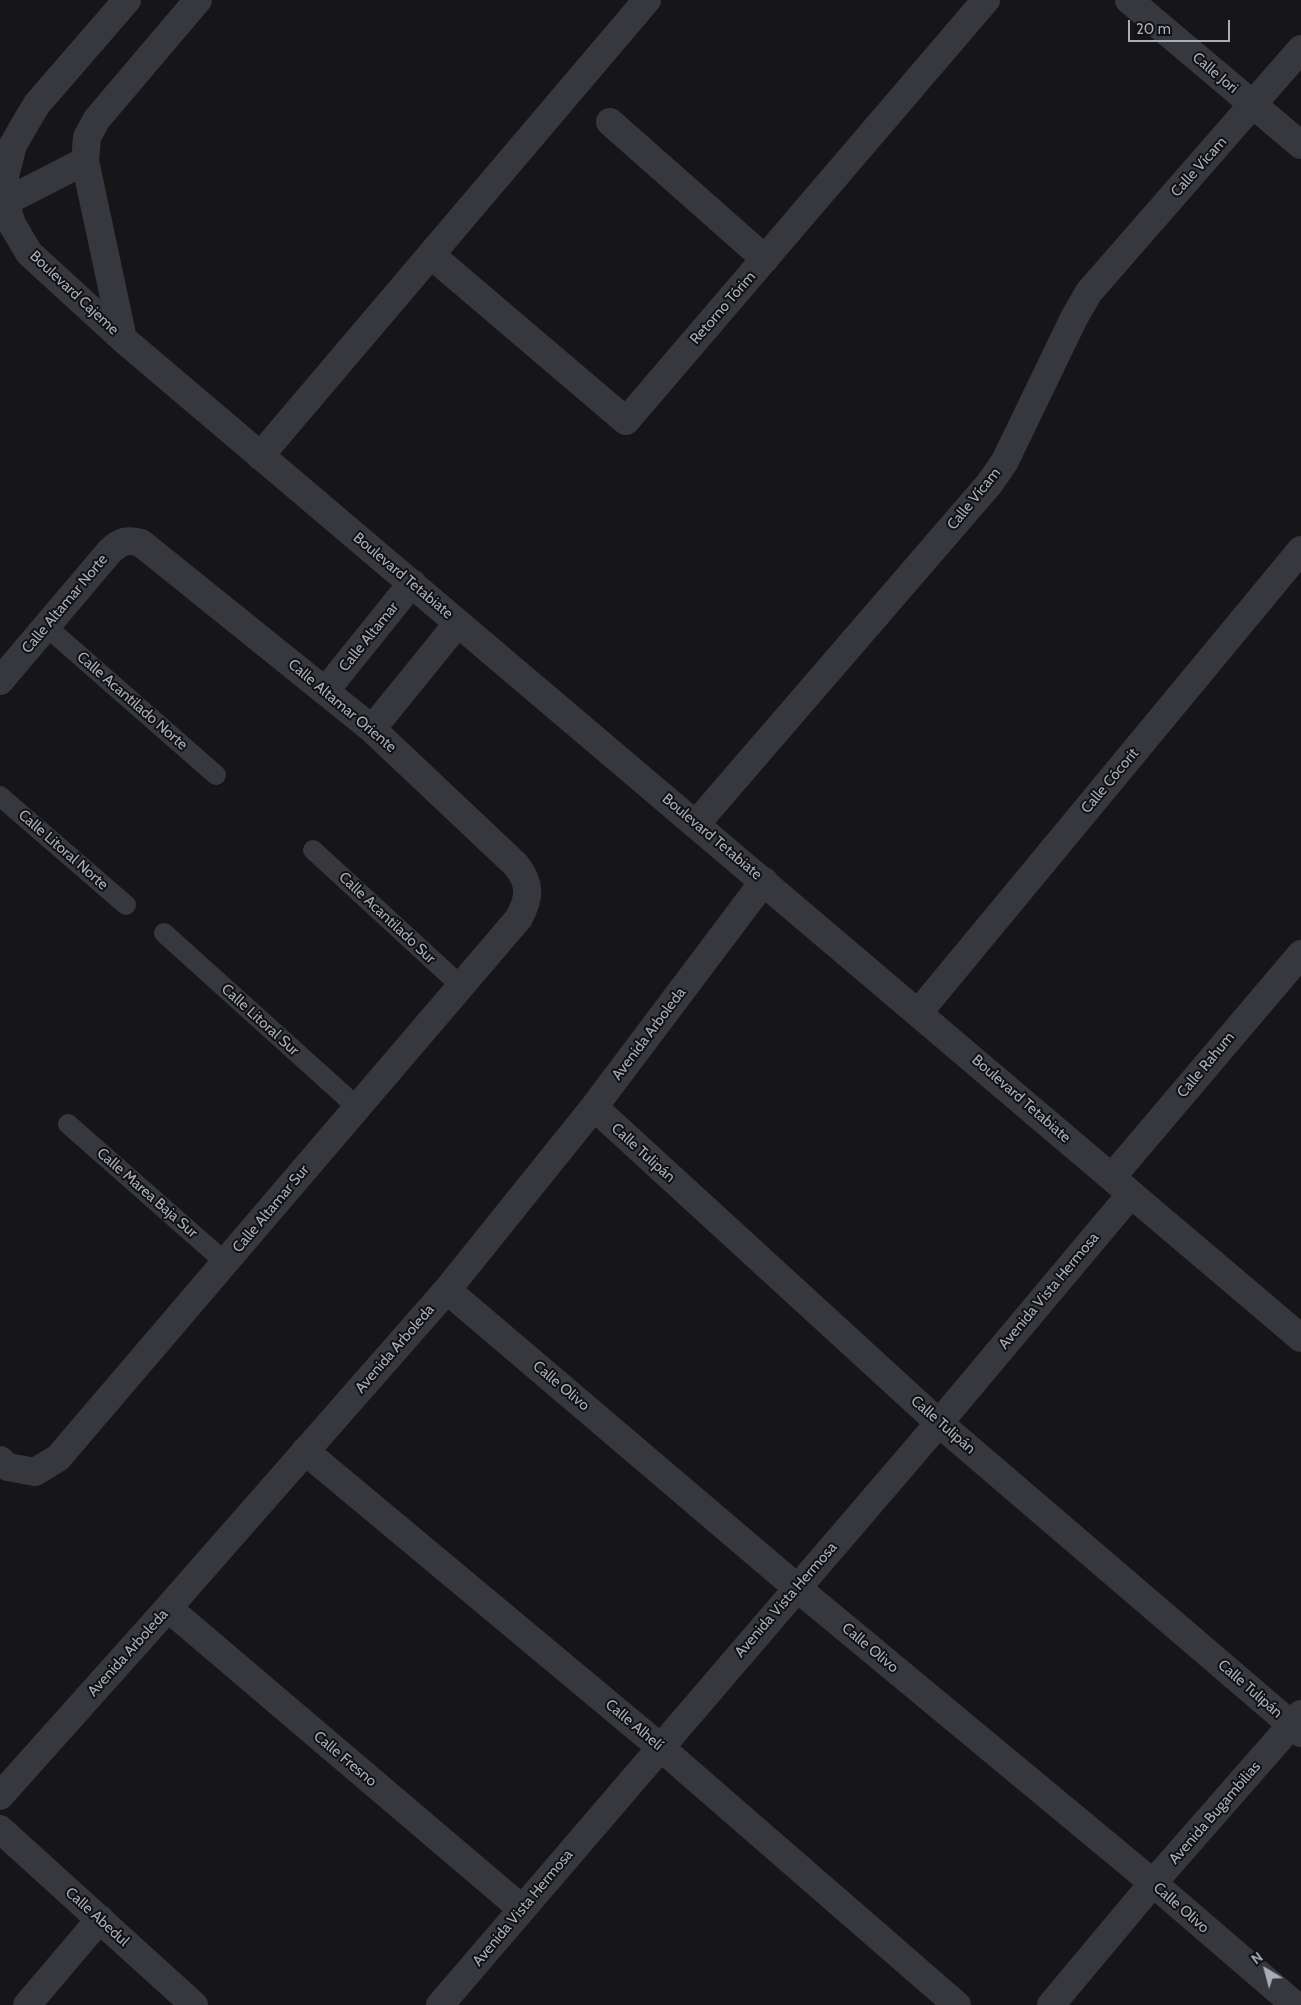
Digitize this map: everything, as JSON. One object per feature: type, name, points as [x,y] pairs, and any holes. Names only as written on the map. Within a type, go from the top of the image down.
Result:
[{"type":"street","name":"Boulevard Cajeme","points":[[123,338],[29,253],[2,205],[5,176],[14,145],[29,117],[37,104],[127,0]]},
{"type":"street","name":"Boulevard Cajeme","points":[[123,338],[84,161],[87,137],[97,119],[198,0]]},
{"type":"street","points":[[260,456],[647,0]]},
{"type":"street","name":"Retorno Tórim","points":[[431,255],[626,421],[986,0]]},
{"type":"street","name":"Calle Jori","points":[[1129,0],[1301,145]]},
{"type":"street","name":"Calle Vícam","points":[[696,824],[990,483],[1004,461],[1074,318],[1089,292],[1254,106],[1301,49]]},
{"type":"street","points":[[610,122],[765,259]]},
{"type":"street","points":[[2,205],[84,161]]},
{"type":"street","name":"Boulevard Tetabiate","points":[[123,338],[1301,1338]]},
{"type":"street","name":"Calle Altamar Oriente","points":[[110,550],[119,542],[130,540],[142,543],[372,729],[524,876],[528,888],[527,902],[519,918]]},
{"type":"street","name":"Calle Altamar Norte","points":[[0,681],[110,550]]},
{"type":"street","name":"Calle Cócorit","points":[[919,1012],[1301,550]]},
{"type":"street","name":"Calle Altamar","points":[[326,690],[412,583]]},
{"type":"street","points":[[372,729],[458,623]]},
{"type":"street","name":"Avenida Arboleda","points":[[0,1796],[447,1290],[594,1107],[764,882]]},
{"type":"street","name":"Calle Altamar Sur","points":[[4,1463],[35,1472],[47,1467],[58,1458],[519,918]]},
{"type":"street","name":"Calle Rahum","points":[[1121,1185],[1301,954]]},
{"type":"street","name":"Calle Tulipán","points":[[594,1107],[939,1423],[1298,1724]]},
{"type":"street","name":"Avenida Vista Hermosa","points":[[440,2005],[796,1587],[939,1423],[1121,1185]]},
{"type":"street","name":"Calle Olivo","points":[[447,1290],[796,1587],[1153,1883],[1295,2005]]},
{"type":"street","name":"Calle Alhelí","points":[[305,1451],[660,1747],[958,2005]]},
{"type":"street","name":"Calle Fresno","points":[[168,1608],[522,1909]]},
{"type":"street","name":"Avenida Bugambilias","points":[[1051,2005],[1153,1883],[1298,1724]]},
{"type":"street","name":"Calle Abedul","points":[[0,1829],[194,2005]]},
{"type":"street","points":[[27,2005],[100,1919]]},
{"type":"lane","name":"Calle Acantilado Norte","points":[[47,627],[216,775]]},
{"type":"lane","name":"Calle Litoral Norte","points":[[0,796],[126,905]]},
{"type":"lane","name":"Calle Acantilado Sur","points":[[313,850],[460,985]]},
{"type":"lane","name":"Calle Litoral Sur","points":[[164,933],[357,1107]]},
{"type":"lane","name":"Calle Marea Baja Sur","points":[[68,1124],[226,1263]]}]
